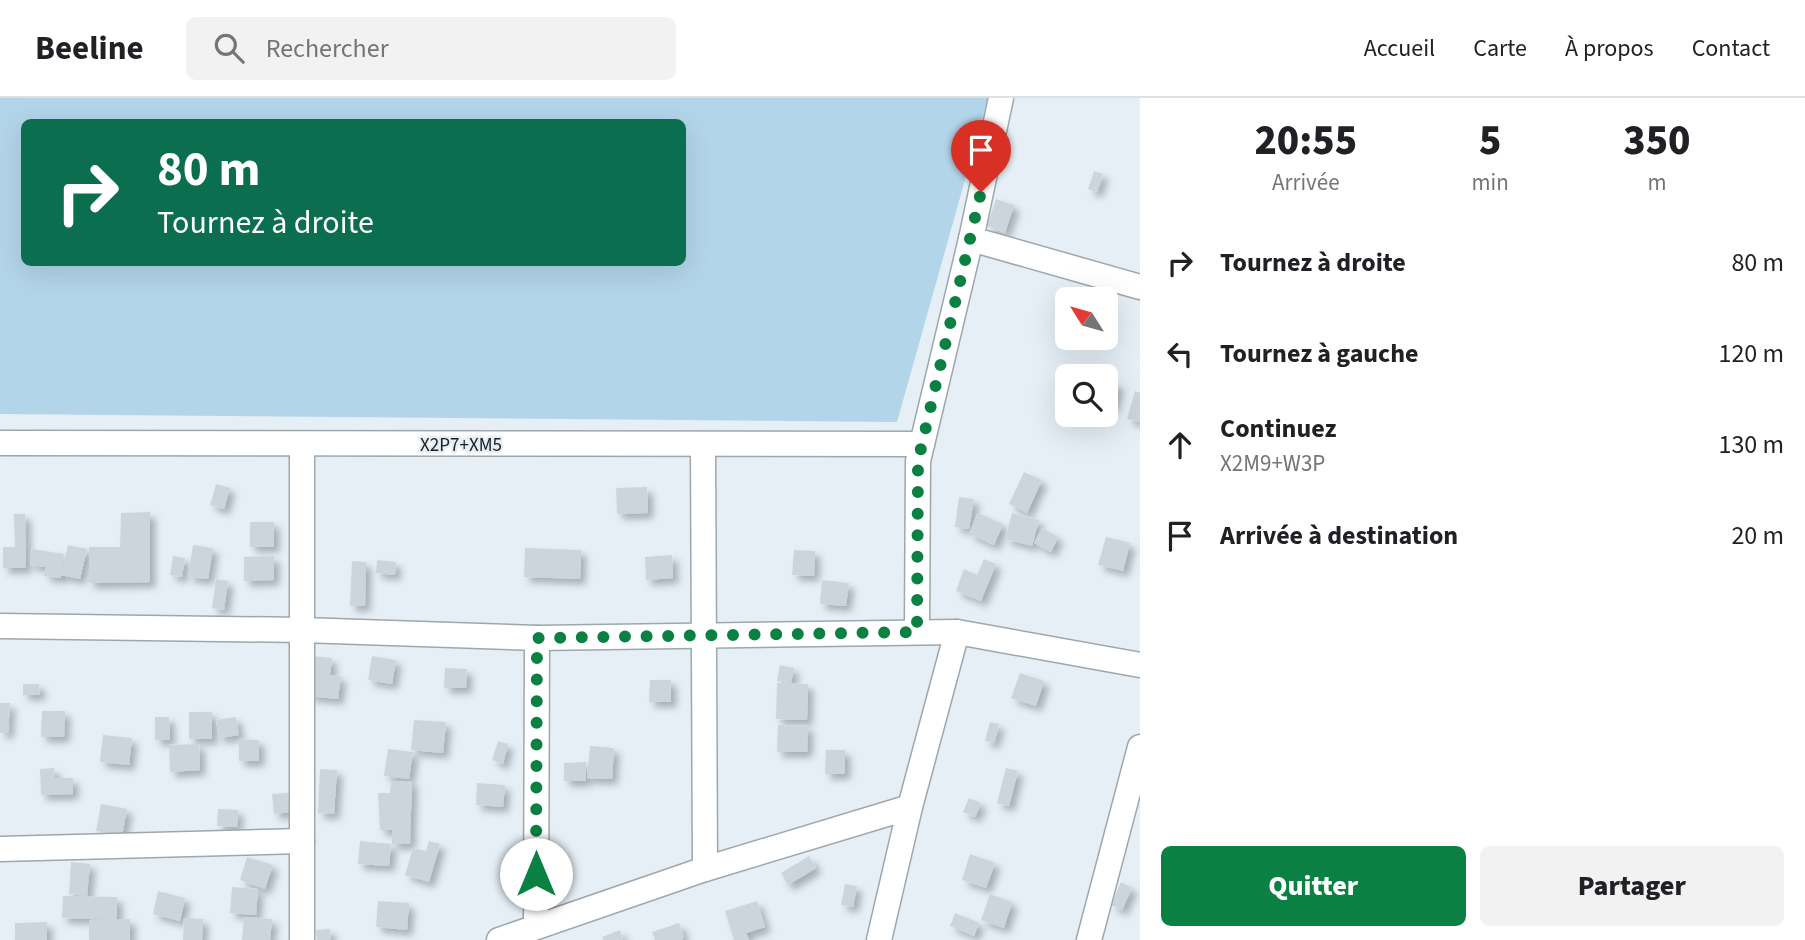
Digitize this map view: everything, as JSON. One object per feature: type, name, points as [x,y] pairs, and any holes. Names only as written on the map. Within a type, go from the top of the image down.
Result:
[{"type":"street","points":[[917,632],[918,461],[971,239],[1001,98]]},
{"type":"street","points":[[971,239],[1140,287]]},
{"type":"street","name":"X2P7+XM5","points":[[0,443],[922,444]]},
{"type":"street","points":[[302,445],[302,940]]},
{"type":"street","points":[[703,445],[705,869]]},
{"type":"street","points":[[0,626],[302,630],[537,638],[957,632],[1140,665]]},
{"type":"street","points":[[879,940],[910,807],[957,632]]},
{"type":"street","points":[[536,926],[537,638]]},
{"type":"street","points":[[1089,940],[1140,747]]},
{"type":"street","points":[[499,940],[705,869],[910,807]]},
{"type":"street","points":[[0,849],[302,841]]},
{"type":"shaded area","points":[[0,98],[988,98],[897,422],[0,414]]},
{"type":"building","points":[[1094,171],[1103,174],[1097,192],[1088,189]]},
{"type":"building","points":[[996,199],[1014,205],[1005,233],[987,226]]},
{"type":"building","points":[[1135,391],[1140,393],[1140,422],[1127,419]]},
{"type":"building","points":[[1024,472],[1042,480],[1027,513],[1009,504]]},
{"type":"building","points":[[216,484],[230,488],[224,509],[210,505]]},
{"type":"building","points":[[647,487],[648,513],[617,514],[616,488]]},
{"type":"building","points":[[959,497],[974,499],[969,529],[955,527]]},
{"type":"building","points":[[150,512],[150,582],[89,583],[89,547],[120,547],[121,513]]},
{"type":"building","points":[[978,513],[1003,524],[994,545],[969,534]]},
{"type":"building","points":[[1012,513],[1039,520],[1032,546],[1005,539]]},
{"type":"building","points":[[14,514],[25,514],[26,568],[3,568],[3,547],[15,547]]},
{"type":"building","points":[[250,522],[274,522],[274,547],[250,547]]},
{"type":"building","points":[[1042,528],[1058,537],[1051,552],[1034,543]]},
{"type":"building","points":[[1106,537],[1130,543],[1123,571],[1098,565]]},
{"type":"building","points":[[68,545],[87,549],[80,579],[61,575],[61,578],[44,576],[46,567],[30,565],[32,549],[64,554],[62,572]]},
{"type":"building","points":[[193,545],[213,548],[208,579],[188,577]]},
{"type":"building","points":[[525,548],[581,550],[580,579],[524,577]]},
{"type":"building","points":[[794,550],[815,551],[814,576],[792,575]]},
{"type":"building","points":[[672,555],[673,578],[646,580],[645,557]]},
{"type":"building","points":[[173,556],[185,558],[182,577],[170,575]]},
{"type":"building","points":[[274,556],[274,580],[244,581],[244,557]]},
{"type":"building","points":[[984,559],[996,564],[981,601],[956,591],[964,569],[977,575]]},
{"type":"building","points":[[377,560],[396,562],[395,575],[376,573]]},
{"type":"building","points":[[352,561],[366,562],[365,606],[350,606]]},
{"type":"building","points":[[216,579],[228,581],[224,610],[212,608]]},
{"type":"building","points":[[822,580],[849,583],[846,606],[820,604]]},
{"type":"building","points":[[312,656],[332,658],[330,675],[341,676],[338,699],[308,696]]},
{"type":"building","points":[[372,656],[396,660],[392,684],[368,680]]},
{"type":"building","points":[[780,665],[794,668],[791,683],[777,681]]},
{"type":"building","points":[[445,668],[467,669],[466,688],[444,688]]},
{"type":"building","points":[[1020,673],[1044,681],[1036,706],[1011,698]]},
{"type":"building","points":[[650,680],[671,680],[671,702],[649,702]]},
{"type":"building","points":[[777,683],[808,684],[807,720],[776,719]]},
{"type":"building","points":[[23,684],[39,684],[40,695],[23,695]]},
{"type":"building","points":[[0,703],[10,703],[8,733],[0,733]]},
{"type":"building","points":[[42,711],[65,711],[64,737],[41,737]]},
{"type":"building","points":[[189,712],[212,712],[212,739],[189,739]]},
{"type":"building","points":[[155,717],[169,717],[170,740],[155,740]]},
{"type":"building","points":[[236,717],[239,735],[219,738],[216,720]]},
{"type":"building","points":[[414,720],[446,722],[443,753],[411,750]]},
{"type":"building","points":[[990,722],[999,724],[994,743],[985,741]]},
{"type":"building","points":[[778,725],[808,726],[807,752],[777,752]]},
{"type":"building","points":[[103,735],[132,738],[129,765],[100,762]]},
{"type":"building","points":[[239,739],[259,740],[259,761],[239,761]]},
{"type":"building","points":[[498,741],[508,744],[503,764],[492,760]]},
{"type":"building","points":[[199,744],[200,770],[170,772],[169,745]]},
{"type":"building","points":[[590,746],[614,748],[612,779],[587,778]]},
{"type":"building","points":[[388,749],[413,752],[409,779],[384,776]]},
{"type":"building","points":[[826,750],[845,750],[845,774],[825,774]]},
{"type":"building","points":[[586,762],[586,781],[564,781],[564,763]]},
{"type":"building","points":[[54,768],[55,778],[73,778],[73,794],[41,795],[40,769]]},
{"type":"building","points":[[1006,768],[1018,771],[1009,806],[997,803]]},
{"type":"building","points":[[320,769],[337,770],[334,814],[318,813]]},
{"type":"building","points":[[391,781],[412,781],[410,844],[392,844],[392,830],[380,830],[378,793],[390,793]]},
{"type":"building","points":[[477,783],[505,785],[503,807],[476,805]]},
{"type":"building","points":[[288,793],[290,812],[274,814],[272,794]]},
{"type":"building","points":[[969,798],[981,803],[975,817],[963,812]]},
{"type":"building","points":[[101,804],[127,809],[122,836],[96,831]]},
{"type":"building","points":[[218,809],[238,810],[237,827],[217,826]]},
{"type":"building","points":[[360,841],[391,844],[389,866],[358,864]]},
{"type":"building","points":[[429,841],[440,844],[429,882],[405,875],[413,848],[426,851]]},
{"type":"building","points":[[970,854],[995,863],[986,888],[962,880]]},
{"type":"building","points":[[809,856],[816,868],[788,885],[781,873]]},
{"type":"building","points":[[247,857],[273,865],[265,889],[240,880]]},
{"type":"building","points":[[71,862],[90,864],[87,896],[69,894]]},
{"type":"building","points":[[1121,882],[1132,888],[1122,910],[1111,905]]},
{"type":"building","points":[[845,884],[857,886],[853,907],[841,905]]},
{"type":"building","points":[[232,887],[258,889],[256,915],[230,913]]},
{"type":"building","points":[[158,891],[185,898],[180,921],[153,914]]},
{"type":"building","points":[[990,894],[1012,902],[1004,928],[981,920]]},
{"type":"building","points":[[63,896],[117,897],[117,920],[130,919],[130,940],[89,940],[89,920],[111,919],[62,918]]},
{"type":"building","points":[[378,901],[409,903],[407,930],[376,927]]},
{"type":"building","points":[[757,901],[765,927],[746,933],[749,940],[734,940],[725,911]]},
{"type":"building","points":[[955,913],[979,923],[974,936],[950,926]]},
{"type":"building","points":[[244,917],[272,919],[270,940],[242,940]]},
{"type":"building","points":[[184,918],[203,919],[202,940],[183,940]]},
{"type":"building","points":[[47,922],[47,940],[15,940],[15,923]]},
{"type":"building","points":[[679,923],[684,938],[655,940],[652,932]]},
{"type":"building","points":[[330,929],[331,940],[317,940],[316,930]]},
{"type":"building","points":[[620,930],[623,940],[603,940],[602,937]]},
{"type":"route","points":[[536,874],[537,638],[917,632],[918,461],[981,192]]}]
